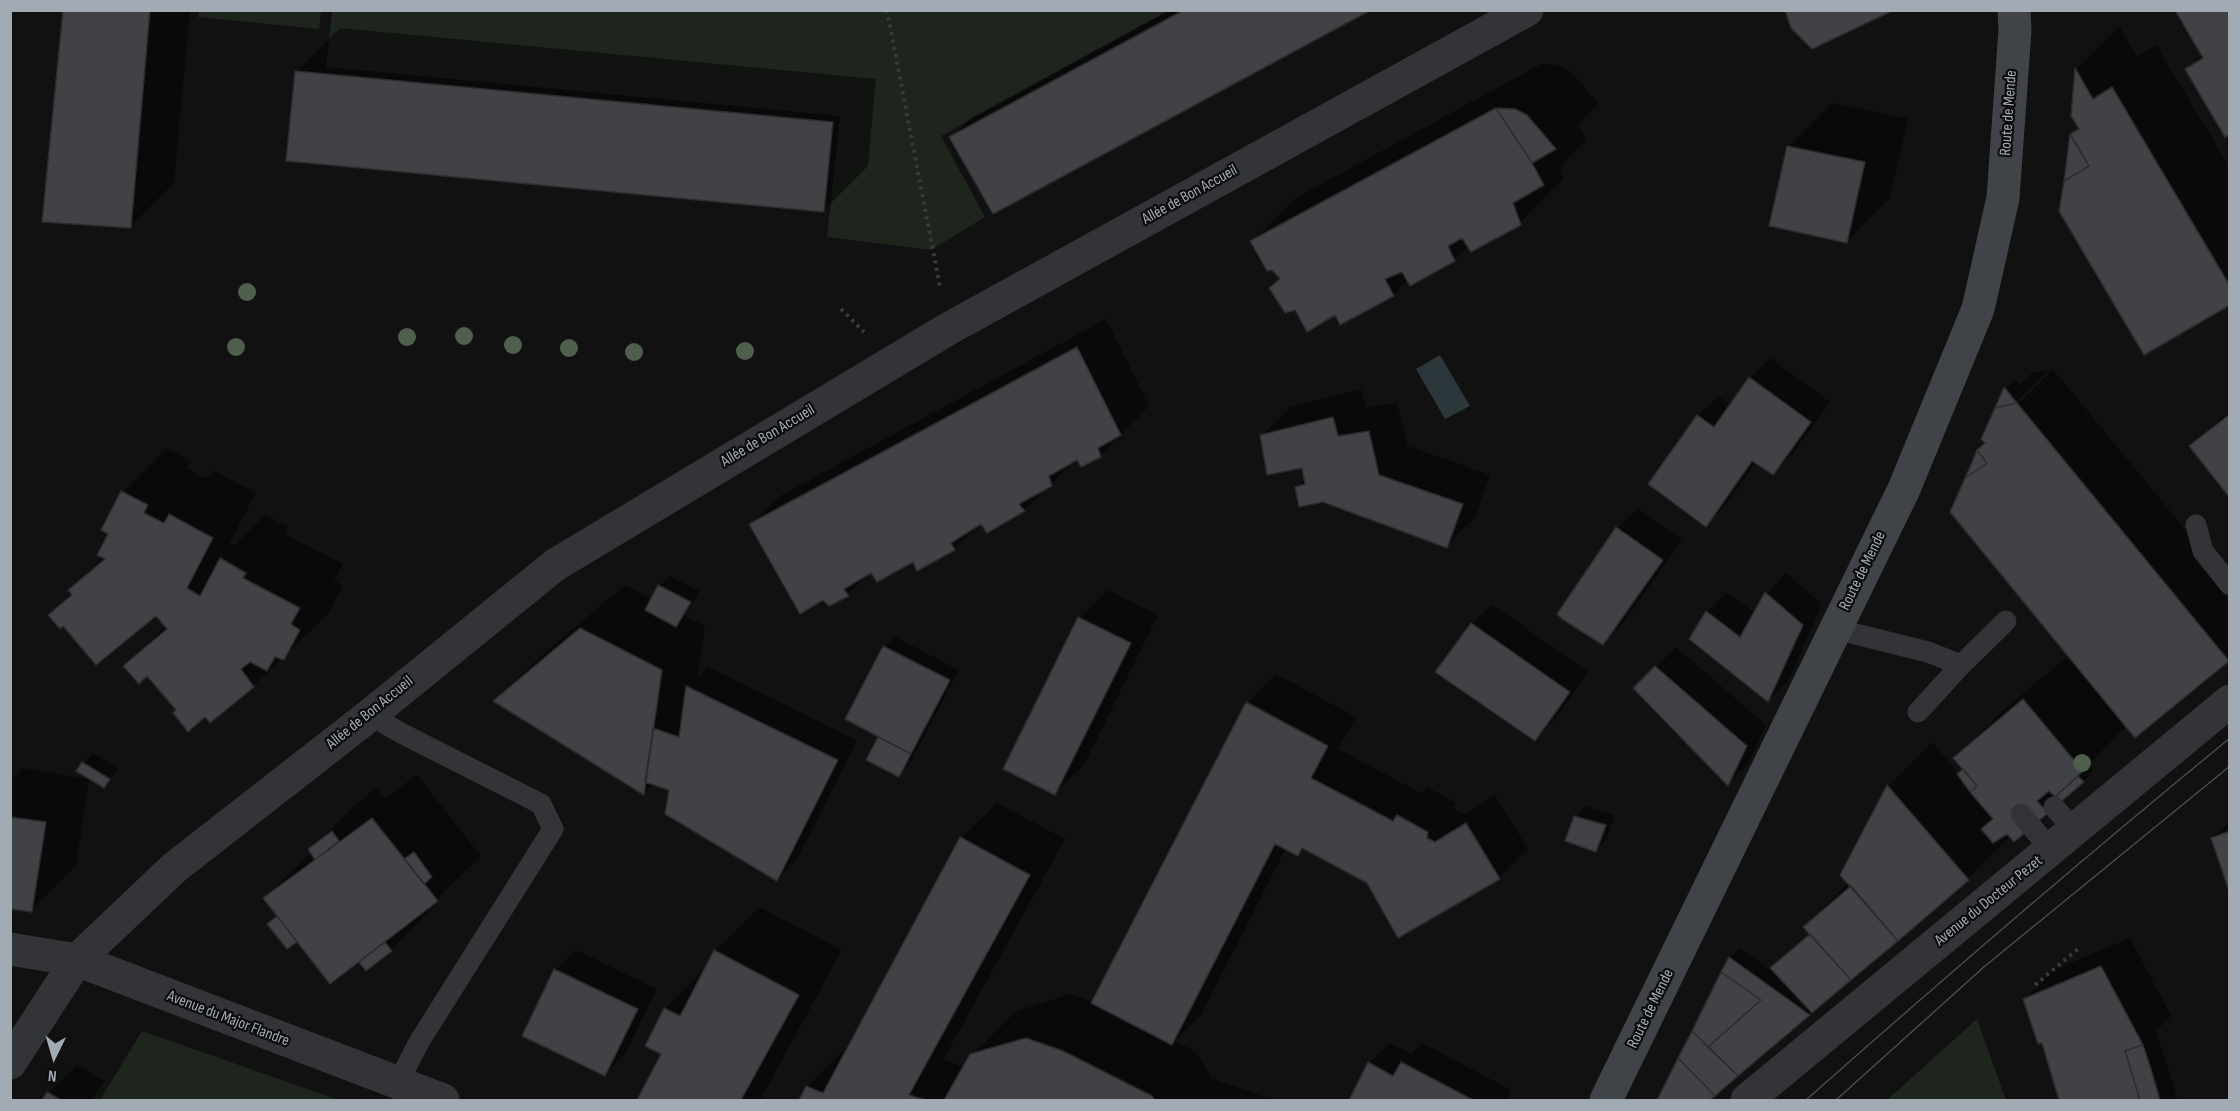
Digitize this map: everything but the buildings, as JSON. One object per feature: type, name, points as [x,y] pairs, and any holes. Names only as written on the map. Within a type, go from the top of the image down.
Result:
[{"type":"main road","name":"Route de Mende","points":[[1606,1101],[1904,489],[1978,309],[2003,198],[2014,10]]},
{"type":"street","name":"Allée de Bon Accueil","points":[[10,1063],[77,960],[174,868],[370,715],[555,565],[948,329],[1527,10]]},
{"type":"street","name":"Avenue du Docteur Pezet","points":[[1747,1101],[2060,829],[2229,702]]},
{"type":"street","name":"Avenue du Major Flandre","points":[[10,949],[77,960],[443,1101]]},
{"type":"lane","points":[[2196,525],[2203,551],[2229,585]]},
{"type":"lane","points":[[1918,712],[2006,621]]},
{"type":"lane","points":[[1835,629],[1928,652],[1961,665]]},
{"type":"lane","points":[[370,715],[541,804],[553,829],[419,1042],[398,1083]]},
{"type":"lane","points":[[2021,814],[2060,829]]},
{"type":"path","points":[[887,10],[948,329]]},
{"type":"path","points":[[841,309],[865,333]]},
{"type":"path","points":[[2035,985],[2079,948]]},
{"type":"shaded area","points":[[199,10],[321,11],[319,29],[198,17]]},
{"type":"shaded area","points":[[332,10],[1169,11],[941,136],[985,217],[931,250],[827,237],[840,116],[326,67]]},
{"type":"shaded area","points":[[1440,355],[1470,406],[1445,419],[1416,369]]},
{"type":"shaded area","points":[[1977,1019],[2006,1100],[1887,1100]]},
{"type":"shaded area","points":[[142,1031],[339,1100],[100,1100]]},
{"type":"tram line","points":[[1806,1100],[2016,917],[2230,738]]},
{"type":"tram line","points":[[1836,1100],[1985,966],[2230,766]]}]
